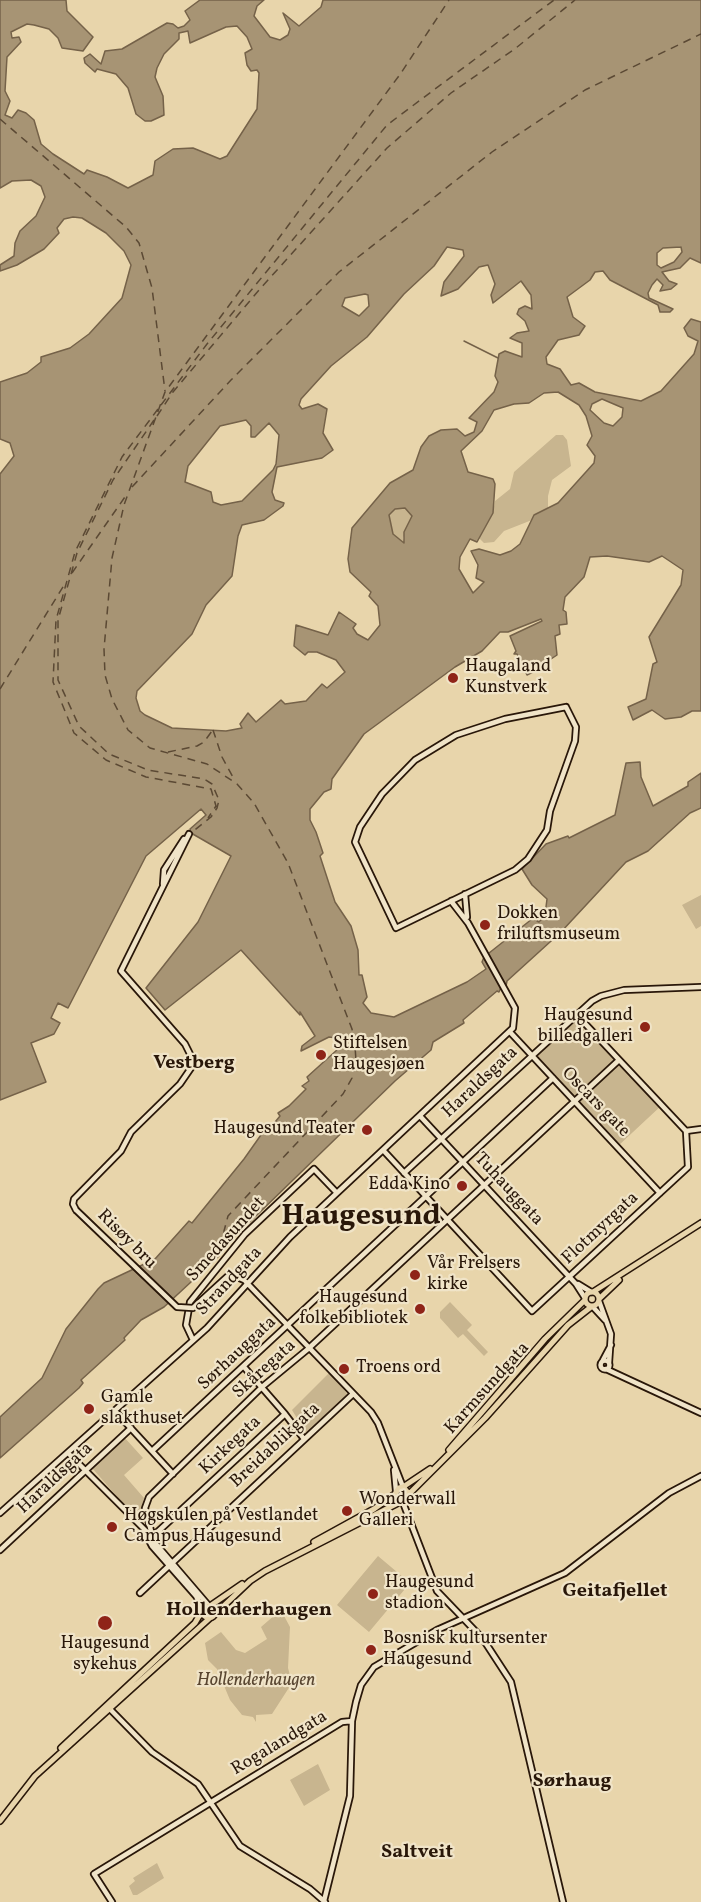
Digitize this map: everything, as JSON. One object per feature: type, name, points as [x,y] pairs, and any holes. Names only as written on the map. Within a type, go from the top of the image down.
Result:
[{"type":"main road","points":[[701,1225],[618,1281],[599,1300],[592,1292],[701,1225]]},
{"type":"main road","name":"Karmsundgata","points":[[396,1492],[425,1474],[441,1458],[545,1339],[592,1292]]},
{"type":"main road","points":[[585,1299],[592,1307]]},
{"type":"main road","name":"Karmsundgata","points":[[0,1816],[28,1778],[250,1581],[405,1498],[485,1418],[561,1331],[599,1300]]},
{"type":"main road","points":[[403,1487],[405,1498]]},
{"type":"main road","points":[[203,1611],[205,1617],[213,1616],[215,1610],[209,1606],[254,1574],[375,1509],[396,1492],[405,1498]]},
{"type":"main road","name":"Karmsundgata","points":[[0,1821],[35,1776],[195,1623],[209,1606]]},
{"type":"street","points":[[566,707],[576,728],[576,736],[553,803],[547,830],[528,860],[515,870],[465,894],[396,928],[356,846],[356,836],[370,810],[392,781],[428,751],[456,735],[505,719],[566,707]]},
{"type":"street","name":"Risøy bru","points":[[190,833],[121,971],[185,1044],[190,1054],[191,1068],[180,1084],[131,1132],[121,1151],[74,1199],[73,1204],[76,1210],[177,1307],[193,1308],[228,1276],[235,1276],[246,1282]]},
{"type":"street","points":[[465,894],[468,923]]},
{"type":"street","points":[[451,901],[468,923],[515,1008],[515,1023],[510,1032]]},
{"type":"street","name":"Haraldsgata","points":[[405,1173],[530,1055],[576,1014],[601,996],[615,991],[701,987]]},
{"type":"street","points":[[576,1014],[686,1131],[701,1129]]},
{"type":"street","name":"Oscars gate","points":[[510,1032],[660,1193]]},
{"type":"street","name":"Strandgata","points":[[0,1513],[193,1340],[290,1237],[510,1032]]},
{"type":"street","name":"Skåregata","points":[[152,1538],[145,1503],[173,1474],[262,1387],[308,1349],[619,1060]]},
{"type":"street","name":"Sørhauggata","points":[[152,1451],[553,1078]]},
{"type":"street","name":"Tuhauggata","points":[[420,1116],[570,1276],[585,1299]]},
{"type":"street","name":"Flotmyrgata","points":[[447,1219],[532,1311],[688,1167],[686,1131]]},
{"type":"street","points":[[383,1150],[447,1219]]},
{"type":"street","name":"Smedasundet","points":[[193,1340],[186,1325],[190,1302],[267,1213],[314,1169],[337,1193]]},
{"type":"street","points":[[246,1282],[378,1423],[393,1467],[403,1487]]},
{"type":"street","name":"Tuhauggata","points":[[576,1284],[592,1292]]},
{"type":"street","points":[[599,1300],[609,1323],[612,1342],[608,1366]]},
{"type":"street","points":[[592,1307],[609,1323]]},
{"type":"street","points":[[608,1366],[600,1367],[612,1342]]},
{"type":"street","points":[[603,1360],[608,1366],[629,1379],[701,1413]]},
{"type":"street","points":[[244,1367],[304,1439]]},
{"type":"street","name":"Breidablikgata","points":[[140,1593],[353,1394]]},
{"type":"street","points":[[115,1411],[173,1474]]},
{"type":"street","name":"Kirkegata","points":[[152,1538],[285,1414]]},
{"type":"street","name":"Haraldsgata","points":[[0,1550],[131,1428]]},
{"type":"street","points":[[68,1453],[152,1538],[196,1596],[203,1611]]},
{"type":"street","points":[[393,1467],[396,1492]]},
{"type":"street","name":"Rogalandgata","points":[[112,1902],[94,1874],[342,1722],[352,1721],[362,1685],[378,1663],[464,1618],[566,1573],[669,1493],[701,1476]]},
{"type":"street","points":[[405,1498],[412,1525],[437,1591],[494,1653],[515,1694],[563,1902]]},
{"type":"street","points":[[144,1531],[156,1550],[209,1606]]},
{"type":"street","points":[[152,1538],[156,1550]]},
{"type":"street","points":[[108,1707],[152,1752],[198,1784],[240,1846],[310,1889],[324,1902]]},
{"type":"street","points":[[324,1902],[352,1778],[352,1721]]},
{"type":"green space","points":[[556,435],[563,435],[567,440],[571,466],[552,480],[548,509],[534,515],[532,520],[504,531],[494,542],[484,543],[479,538],[480,535],[493,513],[495,501],[510,489],[514,472]]},
{"type":"green space","points":[[405,508],[412,516],[403,538],[405,543],[393,534],[389,515],[395,509]]},
{"type":"green space","points":[[701,895],[701,926],[696,929],[682,905]]},
{"type":"green space","points":[[576,1018],[615,1060],[574,1097],[534,1056]]},
{"type":"green space","points":[[619,1060],[662,1105],[618,1146],[574,1100]]},
{"type":"green space","points":[[450,1302],[472,1325],[467,1330],[488,1352],[484,1356],[463,1334],[458,1338],[440,1318],[440,1312]]},
{"type":"green space","points":[[331,1371],[347,1394],[306,1433],[292,1410]]},
{"type":"green space","points":[[124,1437],[143,1458],[124,1475],[144,1498],[141,1509],[144,1527],[92,1468]]},
{"type":"green space","name":"Haugesund stadion","points":[[378,1556],[410,1583],[369,1632],[337,1605]]},
{"type":"green space","name":"Hollenderhaugen","points":[[282,1612],[290,1627],[288,1668],[292,1683],[272,1714],[256,1715],[256,1722],[253,1717],[242,1715],[230,1700],[217,1669],[208,1660],[205,1643],[221,1632],[236,1650],[245,1653],[267,1639],[261,1627],[276,1614]]},
{"type":"green space","points":[[318,1764],[330,1790],[304,1806],[290,1780]]},
{"type":"green space","points":[[157,1863],[164,1878],[137,1895],[133,1895],[129,1886],[135,1881],[133,1878]]},
{"type":"shaded area","points":[[0,0],[66,0],[67,11],[93,37],[83,51],[62,48],[58,38],[49,29],[34,25],[27,24],[11,32],[12,38],[19,37],[21,42],[7,57],[5,91],[10,101],[5,115],[12,118],[18,110],[26,113],[34,120],[41,144],[53,154],[84,174],[87,170],[128,188],[153,175],[155,161],[173,149],[193,148],[220,159],[227,156],[257,109],[259,73],[257,70],[251,71],[247,65],[245,53],[252,49],[247,37],[237,26],[226,27],[190,43],[188,31],[179,33],[179,39],[164,54],[155,77],[163,96],[164,115],[151,121],[145,121],[136,114],[128,88],[116,74],[97,69],[95,72],[85,63],[84,58],[90,54],[101,64],[105,51],[122,49],[167,23],[178,28],[184,26],[190,20],[185,11],[200,0],[264,0],[257,6],[254,16],[270,37],[280,40],[288,35],[290,29],[283,13],[299,26],[321,7],[323,0],[701,0],[701,263],[690,258],[680,268],[662,272],[669,281],[677,284],[671,289],[660,291],[663,285],[657,279],[652,285],[648,293],[649,298],[673,309],[670,312],[660,312],[658,305],[610,280],[603,271],[595,272],[590,280],[567,297],[573,317],[585,326],[579,335],[558,340],[546,357],[547,364],[560,369],[571,385],[579,383],[595,392],[641,401],[661,391],[694,354],[698,341],[688,336],[684,328],[691,319],[701,322],[701,711],[692,711],[681,717],[665,719],[652,710],[633,720],[628,707],[646,699],[653,664],[657,662],[649,637],[681,585],[683,570],[662,556],[649,562],[607,556],[590,557],[584,577],[565,597],[563,610],[566,612],[567,624],[559,625],[560,634],[555,636],[557,655],[548,661],[549,664],[541,668],[539,665],[535,667],[535,671],[527,675],[517,654],[514,654],[516,651],[510,636],[542,621],[541,619],[508,632],[500,632],[482,651],[455,667],[364,734],[332,779],[331,789],[324,792],[310,809],[310,820],[323,853],[320,856],[335,902],[351,926],[358,950],[359,975],[362,975],[367,997],[363,1003],[371,1013],[394,1017],[467,982],[486,969],[482,962],[484,957],[532,919],[543,914],[537,921],[539,922],[545,915],[547,899],[532,885],[522,869],[546,844],[568,836],[569,838],[615,815],[626,763],[640,762],[641,777],[653,806],[688,786],[688,782],[701,773],[701,808],[690,813],[648,851],[626,862],[561,932],[507,981],[506,986],[502,985],[499,992],[497,991],[463,1020],[464,1023],[433,1042],[431,1050],[395,1081],[224,1247],[217,1254],[219,1256],[164,1307],[141,1320],[124,1338],[125,1340],[81,1380],[83,1383],[79,1388],[0,1458],[0,1417],[42,1378],[66,1329],[98,1289],[104,1283],[155,1259],[189,1221],[192,1223],[244,1159],[268,1125],[271,1127],[280,1116],[278,1113],[289,1106],[306,1089],[302,1086],[309,1081],[307,1077],[338,1049],[337,1038],[329,1037],[301,1051],[302,1046],[315,1036],[300,1012],[300,1015],[241,950],[165,1010],[146,988],[198,922],[231,856],[191,833],[190,829],[206,815],[201,809],[146,856],[68,1008],[58,1003],[51,1018],[60,1023],[54,1034],[31,1043],[46,1082],[0,1100],[0,474],[14,456],[10,443],[0,439],[0,382],[27,373],[41,362],[41,357],[70,348],[89,334],[122,298],[131,265],[124,251],[106,233],[82,218],[73,217],[64,219],[57,228],[59,233],[44,249],[17,265],[0,271],[0,265],[14,256],[15,243],[20,231],[36,216],[45,197],[41,186],[31,180],[12,181],[0,188]],"holes":[[[447,247],[463,250],[464,256],[444,282],[441,296],[458,289],[479,267],[488,265],[495,284],[491,295],[493,303],[521,281],[531,295],[532,309],[525,306],[519,309],[517,314],[525,321],[529,331],[517,333],[510,338],[522,343],[522,357],[505,351],[499,354],[495,376],[498,382],[494,392],[469,418],[477,422],[474,432],[465,436],[457,429],[441,430],[429,436],[421,447],[413,470],[390,483],[352,528],[348,559],[350,572],[371,592],[369,596],[378,606],[380,625],[368,640],[357,634],[353,628],[356,624],[339,612],[328,635],[296,625],[294,646],[305,655],[308,652],[317,652],[336,660],[345,672],[327,688],[322,684],[306,701],[285,704],[281,700],[256,722],[248,713],[240,724],[242,728],[226,731],[172,728],[145,715],[140,711],[136,698],[137,691],[192,634],[206,605],[232,576],[238,536],[242,525],[264,520],[283,506],[284,503],[275,500],[272,492],[277,467],[322,458],[333,450],[323,433],[327,409],[318,404],[302,409],[299,405],[301,399],[331,366],[367,337],[404,294],[434,266]],[[681,247],[682,252],[674,262],[661,268],[657,265],[657,253],[663,248]],[[368,295],[369,306],[359,316],[342,306],[345,298]],[[558,392],[579,405],[586,416],[592,436],[587,445],[595,456],[594,463],[558,503],[534,515],[520,544],[511,551],[500,555],[479,549],[471,551],[478,565],[476,578],[484,582],[473,593],[459,569],[460,557],[470,539],[477,542],[493,513],[495,484],[493,479],[468,472],[461,451],[482,431],[494,410],[514,404],[529,403],[544,393]],[[602,399],[623,408],[622,417],[613,426],[604,423],[590,410],[592,404]],[[246,420],[251,426],[251,437],[255,437],[269,423],[279,435],[276,464],[273,470],[242,501],[221,505],[213,502],[211,492],[185,482],[188,466],[220,426]],[[405,508],[412,516],[404,532],[404,543],[393,534],[389,515],[395,509]]]},
{"type":"waterway","points":[[464,341],[498,358]]},
{"type":"ferry route","points":[[224,1247],[224,1231],[228,1216],[343,1094],[352,1078],[356,1061],[355,1046],[352,1029],[288,863],[254,803],[237,784],[207,764],[150,748],[128,730],[112,699],[105,675],[104,649],[112,558],[124,505],[165,392],[401,73],[449,0]]},
{"type":"ferry route","points":[[161,405],[207,344],[387,125],[554,0]]},
{"type":"ferry route","points":[[157,416],[173,392],[259,290],[387,148],[451,93],[516,48],[575,0]]},
{"type":"ferry route","points":[[132,487],[231,380],[339,272],[492,152],[585,90],[701,34]]},
{"type":"ferry route","points":[[0,119],[126,227],[139,243],[152,288],[165,391]]},
{"type":"ferry route","points":[[158,409],[122,457],[75,552],[56,620],[53,682],[74,733],[106,760],[146,777],[211,789],[216,806],[208,818]]},
{"type":"ferry route","points":[[154,420],[113,480],[77,553],[58,620],[58,680],[79,726],[109,754],[148,770],[204,779],[212,784],[219,800],[217,808],[211,817],[191,833]]},
{"type":"ferry route","points":[[72,573],[127,494]]},
{"type":"ferry route","points":[[0,689],[66,582]]},
{"type":"ferry route","points":[[213,730],[222,757],[235,781]]},
{"type":"ferry route","points":[[168,752],[197,746],[204,742],[212,731]]},
{"type":"place","name":"Haugaland Kunstverk","points":[[453,678]]},
{"type":"place","name":"Dokken friluftsmuseum","points":[[485,925]]},
{"type":"place","name":"Haugesund billedgalleri","points":[[645,1027]]},
{"type":"place","name":"Stiftelsen Haugesjøen","points":[[321,1055]]},
{"type":"place","name":"Haugesund Teater","points":[[367,1130]]},
{"type":"place","name":"Edda Kino","points":[[462,1186]]},
{"type":"place","name":"Vår Frelsers kirke","points":[[415,1275]]},
{"type":"place","name":"Haugesund folkebibliotek","points":[[420,1309]]},
{"type":"place","name":"Troens ord","points":[[344,1369]]},
{"type":"place","name":"Gamle slakthuset","points":[[89,1409]]},
{"type":"place","name":"Wonderwall Galleri","points":[[347,1511]]},
{"type":"place","name":"Høgskulen på Vestlandet Campus Haugesund","points":[[112,1527]]},
{"type":"place","name":"Haugesund stadion","points":[[373,1594]]},
{"type":"place","name":"Haugesund sykehus","points":[[105,1623]]},
{"type":"place","name":"Bosnisk kultursenter Haugesund","points":[[371,1650]]},
{"type":"district","name":"Vestberg","points":[[194,1064]]},
{"type":"district","name":"Haugesund","points":[[361,1218]]},
{"type":"district","name":"Geitafjellet","points":[[615,1592]]},
{"type":"district","name":"Hollenderhaugen","points":[[249,1611]]},
{"type":"district","name":"Sørhaug","points":[[572,1782]]},
{"type":"district","name":"Saltveit","points":[[417,1853]]}]
